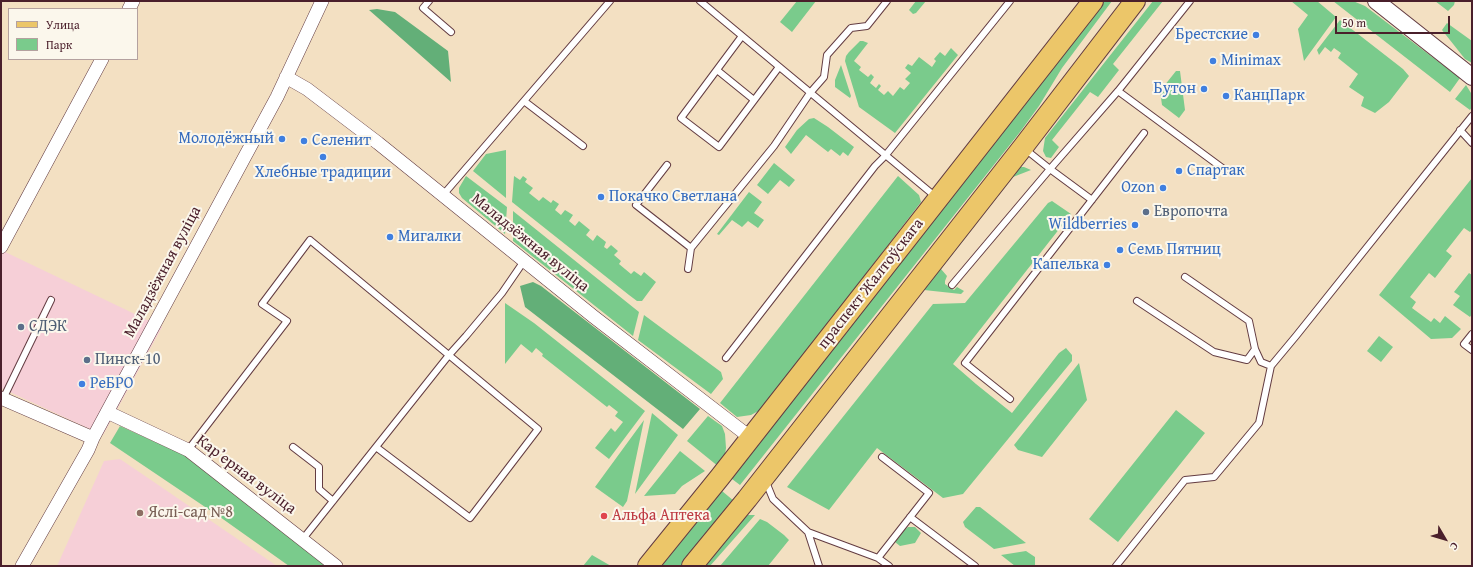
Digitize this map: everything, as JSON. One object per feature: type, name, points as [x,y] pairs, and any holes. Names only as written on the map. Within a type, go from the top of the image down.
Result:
[{"type":"main road","name":"праспект Жалтоўскага","points":[[648,566],[751,438],[1093,1]]},
{"type":"main road","points":[[692,566],[764,477],[1023,147],[1132,3]]},
{"type":"street","name":"Маладзёжная вуліца","points":[[22,566],[88,450],[93,438],[277,97],[322,1]]},
{"type":"street","points":[[1376,1],[1472,77]]},
{"type":"street","points":[[1,247],[101,60]]},
{"type":"street","name":"Маладзёжная вуліца","points":[[286,78],[307,88],[594,317],[751,438]]},
{"type":"street","points":[[2,398],[93,438]]},
{"type":"street","name":"Карʼерная вуліца","points":[[107,412],[188,450],[336,566]]},
{"type":"lane","points":[[429,1],[423,8],[451,32]]},
{"type":"lane","points":[[443,195],[610,1]]},
{"type":"lane","points":[[700,1],[938,199]]},
{"type":"lane","points":[[688,269],[691,248],[774,146],[810,93],[824,77],[827,55],[850,28],[867,26],[887,1]]},
{"type":"lane","points":[[726,358],[875,166],[885,156],[1010,1]]},
{"type":"lane","points":[[952,285],[1118,91],[1190,1]]},
{"type":"lane","points":[[742,36],[681,118],[719,147],[779,67]]},
{"type":"lane","points":[[717,70],[754,100]]},
{"type":"lane","points":[[1118,91],[1225,170]]},
{"type":"lane","points":[[524,101],[583,146]]},
{"type":"lane","points":[[1116,566],[1185,480],[1214,477],[1259,423],[1271,366],[1472,116]]},
{"type":"lane","points":[[1460,130],[1472,143]]},
{"type":"lane","points":[[1010,399],[965,363],[1144,133]]},
{"type":"lane","points":[[1023,147],[1092,200]]},
{"type":"lane","points":[[667,165],[636,204],[691,248]]},
{"type":"lane","points":[[188,450],[286,321],[262,304],[310,240],[538,429],[470,518],[376,446]]},
{"type":"lane","points":[[302,540],[449,355],[502,292],[524,261]]},
{"type":"lane","points":[[1185,277],[1249,321],[1255,350],[1261,362],[1271,366]]},
{"type":"lane","points":[[2,398],[51,300]]},
{"type":"lane","points":[[1137,300],[1214,352],[1247,360],[1255,350]]},
{"type":"lane","points":[[1472,334],[1464,344],[1472,350]]},
{"type":"lane","points":[[293,448],[319,467],[319,490],[333,501]]},
{"type":"lane","points":[[878,558],[929,493],[882,457]]},
{"type":"lane","points":[[764,477],[773,499],[808,532],[878,558],[889,566]]},
{"type":"lane","points":[[910,517],[975,566]]},
{"type":"lane","points":[[808,532],[820,566]]},
{"type":"shaded area","points":[[1,250],[162,327],[103,435],[1,388]]},
{"type":"shaded area","name":"Яслі-сад №8","points":[[120,459],[277,566],[57,566],[104,461]]},
{"type":"green space","points":[[797,1],[816,1],[792,32],[780,22]]},
{"type":"green space","points":[[916,1],[926,1],[916,13],[913,14],[909,10]]},
{"type":"green space","points":[[1104,1],[1112,1],[1062,68],[1039,106],[1020,132],[740,485],[728,476]]},
{"type":"green space","points":[[1153,1],[1163,1],[1113,64],[1119,70],[1098,97],[1090,92],[1052,140],[1059,147],[1051,158],[1046,157],[1043,151],[1045,138]]},
{"type":"green space","points":[[1291,1],[1317,1],[1336,17],[1304,61],[1298,29],[1308,15]]},
{"type":"green space","points":[[1333,1],[1353,1],[1365,6],[1460,78],[1450,92]]},
{"type":"green space","points":[[1435,1],[1455,1],[1454,5],[1448,11]]},
{"type":"green space","points":[[377,9],[395,12],[448,51],[451,82],[369,10]]},
{"type":"green space","points":[[1340,20],[1403,69],[1409,76],[1389,102],[1375,113],[1361,106],[1364,97],[1349,87],[1358,74],[1338,58],[1341,53],[1334,48],[1331,52],[1325,47],[1319,55],[1317,50]]},
{"type":"green space","points":[[1447,23],[1472,41],[1472,63],[1465,59],[1442,30]]},
{"type":"green space","points":[[860,41],[868,43],[854,61],[861,67],[859,70],[868,77],[871,74],[874,77],[870,83],[876,88],[879,84],[881,86],[878,90],[884,95],[888,91],[893,96],[900,87],[904,90],[910,83],[905,79],[911,73],[905,68],[908,64],[912,66],[919,57],[932,67],[936,61],[934,59],[940,52],[945,56],[951,48],[958,55],[895,133],[859,107],[845,61],[849,52]]},
{"type":"green space","points":[[841,65],[851,96],[850,98],[835,87],[835,80]]},
{"type":"green space","points":[[1176,71],[1180,71],[1185,110],[1179,118],[1162,105],[1160,91]]},
{"type":"green space","points":[[1466,85],[1472,98],[1472,107],[1470,110],[1455,99]]},
{"type":"green space","points":[[814,118],[854,147],[848,156],[843,152],[840,156],[831,149],[828,152],[806,135],[791,154],[785,147],[797,130],[809,119]]},
{"type":"green space","points":[[506,150],[506,198],[473,171],[486,154]]},
{"type":"green space","points":[[774,163],[795,180],[789,187],[780,180],[768,194],[757,185]]},
{"type":"green space","points":[[1017,167],[1024,167],[1031,170],[1013,177],[941,269],[947,276],[945,284],[954,290],[957,287],[964,291],[961,294],[924,290],[775,481],[774,472]]},
{"type":"green space","points":[[466,176],[507,207],[505,234],[462,198],[459,193],[459,188]]},
{"type":"green space","points":[[514,176],[520,180],[523,176],[527,179],[525,182],[533,188],[529,193],[539,201],[543,197],[551,203],[553,200],[559,204],[555,210],[561,215],[565,210],[573,215],[569,221],[575,226],[579,221],[590,230],[586,235],[593,241],[597,235],[606,242],[604,247],[607,249],[611,245],[618,251],[614,255],[621,261],[619,264],[631,274],[634,271],[641,276],[644,272],[656,282],[642,301],[637,301],[629,295],[512,202]]},
{"type":"green space","points":[[898,176],[919,195],[921,202],[762,409],[751,415],[737,417],[720,403]]},
{"type":"green space","points":[[1472,178],[1472,230],[1470,232],[1464,228],[1446,251],[1452,256],[1435,278],[1429,273],[1410,297],[1416,302],[1412,308],[1431,322],[1434,318],[1440,323],[1445,316],[1461,329],[1452,338],[1431,339],[1379,295]]},
{"type":"green space","points":[[749,192],[762,202],[754,213],[764,220],[758,228],[748,221],[742,227],[732,220],[719,235],[717,234]]},
{"type":"green space","points":[[1052,201],[1071,214],[953,364],[1012,413],[1059,353],[1066,348],[1072,355],[1072,361],[963,494],[943,498],[877,448],[829,510],[787,487],[933,304],[965,303],[1048,203]]},
{"type":"green space","points":[[513,211],[639,312],[633,336],[513,241]]},
{"type":"green space","points":[[1469,273],[1472,275],[1472,314],[1470,317],[1453,305],[1460,296],[1454,292]]},
{"type":"green space","points":[[533,282],[541,286],[700,409],[683,429],[525,307],[520,286]]},
{"type":"green space","points":[[505,303],[534,323],[645,411],[609,459],[595,448],[611,428],[615,432],[623,422],[615,416],[618,412],[609,405],[607,407],[542,356],[543,354],[536,348],[532,353],[521,344],[505,364]]},
{"type":"green space","points":[[644,315],[721,372],[723,379],[711,394],[638,340]]},
{"type":"green space","points":[[1379,336],[1393,347],[1381,362],[1367,351]]},
{"type":"green space","points":[[1079,363],[1087,400],[1042,457],[1018,450],[1014,445]]},
{"type":"green space","points":[[1176,410],[1205,433],[1118,542],[1089,519]]},
{"type":"green space","points":[[652,413],[678,435],[635,494]]},
{"type":"green space","points":[[708,416],[722,426],[725,434],[726,448],[724,461],[719,467],[687,441]]},
{"type":"green space","points":[[644,420],[627,501],[623,507],[595,487]]},
{"type":"green space","points":[[120,426],[184,455],[326,566],[289,566],[220,517],[110,443]]},
{"type":"green space","points":[[680,451],[705,471],[682,486],[675,494],[644,496]]},
{"type":"green space","points":[[722,491],[734,501],[681,566],[661,566]]},
{"type":"green space","points":[[976,507],[980,507],[1026,543],[994,549],[965,527],[963,522]]},
{"type":"green space","points":[[748,515],[755,515],[710,566],[703,566],[734,528]]},
{"type":"green space","points":[[760,519],[767,522],[789,540],[768,566],[720,566]]},
{"type":"green space","points":[[908,527],[915,527],[921,533],[915,543],[900,546],[895,542],[901,533]]},
{"type":"green space","points":[[1026,551],[1035,557],[1035,566],[1015,566],[1001,555]]},
{"type":"green space","points":[[592,555],[611,566],[583,566]]},
{"type":"place","name":"Брестские","points":[[1256,35]]},
{"type":"place","name":"Minimax","points":[[1213,61]]},
{"type":"place","name":"Бутон","points":[[1204,89]]},
{"type":"place","name":"КанцПарк","points":[[1226,96]]},
{"type":"place","name":"Молодёжный","points":[[282,139]]},
{"type":"place","name":"Селенит","points":[[304,141]]},
{"type":"place","name":"Хлебные традиции","points":[[323,157]]},
{"type":"place","name":"Спартак","points":[[1179,171]]},
{"type":"place","name":"Ozon","points":[[1163,188]]},
{"type":"place","name":"Покачко Светлана","points":[[601,197]]},
{"type":"place","name":"Европочта","points":[[1146,212]]},
{"type":"place","name":"Wildberries","points":[[1135,225]]},
{"type":"place","name":"Мигалки","points":[[390,237]]},
{"type":"place","name":"Семь Пятниц","points":[[1120,250]]},
{"type":"place","name":"Капелька","points":[[1107,265]]},
{"type":"place","name":"СДЭК","points":[[21,327]]},
{"type":"place","name":"Пинск-10","points":[[87,360]]},
{"type":"place","name":"РеБРО","points":[[82,384]]},
{"type":"place","name":"Яслі-сад №8","points":[[140,513]]},
{"type":"place","name":"Альфа Аптека","points":[[604,516]]}]
